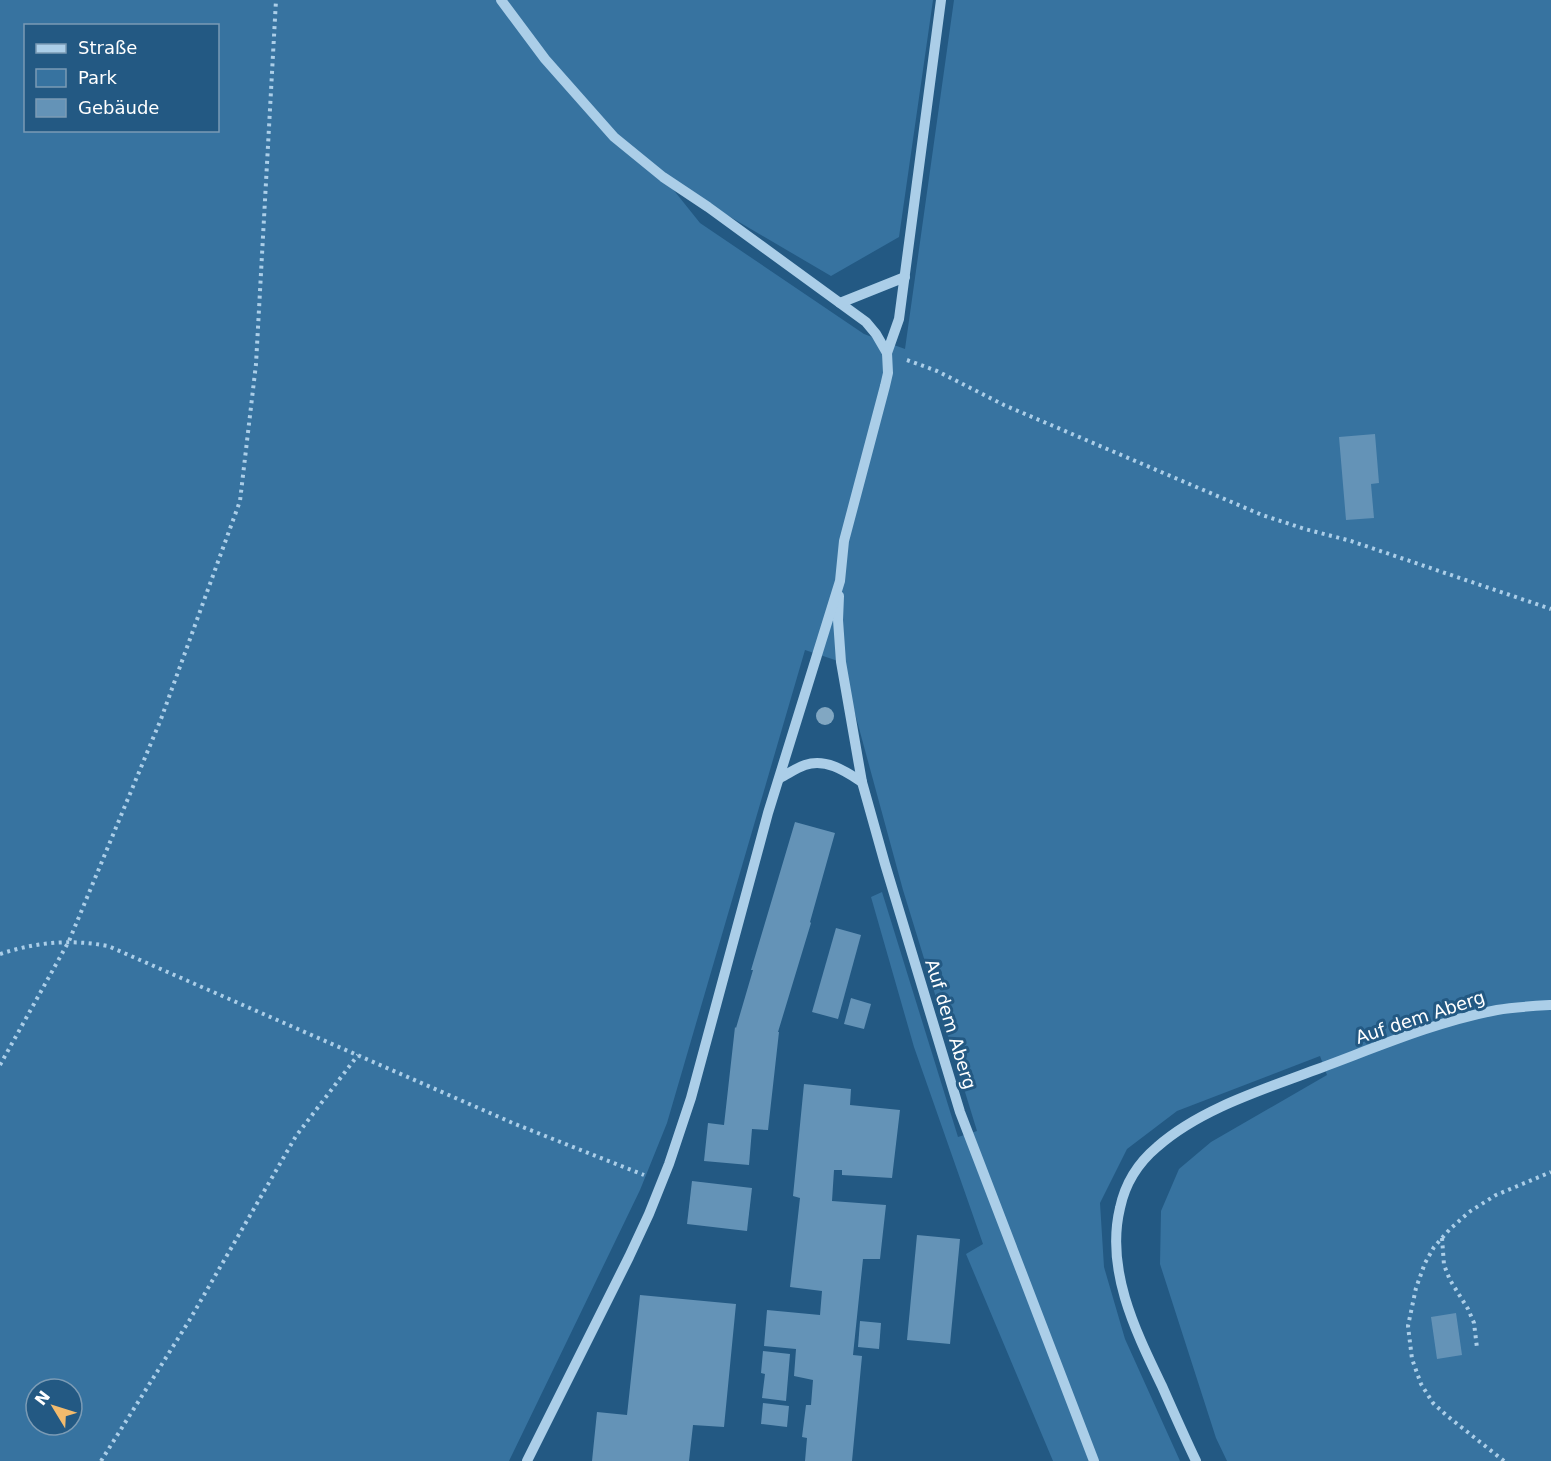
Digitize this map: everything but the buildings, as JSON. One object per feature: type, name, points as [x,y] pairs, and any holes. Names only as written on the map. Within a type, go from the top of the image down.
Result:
[{"type":"street","points":[[501,0],[545,59],[614,137],[663,177],[866,322],[876,333],[886,353],[888,373],[844,541],[840,581],[768,813],[691,1098],[649,1214],[527,1461]]},
{"type":"street","points":[[886,353],[899,319],[941,0]]},
{"type":"street","points":[[840,303],[905,277]]},
{"type":"street","name":"Auf dem Aberg","points":[[840,581],[838,620],[841,662],[862,782],[885,864],[960,1112],[1094,1461]]},
{"type":"street","points":[[780,778],[805,765],[819,763],[842,770],[862,782]]},
{"type":"street","name":"Auf dem Aberg","points":[[1196,1461],[1139,1338],[1126,1302],[1117,1262],[1120,1209],[1133,1174],[1157,1147],[1177,1132],[1231,1103],[1448,1022],[1500,1009],[1551,1005]]},
{"type":"path","points":[[0,1065],[69,941],[161,719],[240,501],[256,364],[276,0]]},
{"type":"path","points":[[886,353],[937,371],[1004,405],[1262,515],[1351,541],[1551,609]]},
{"type":"path","points":[[0,954],[40,944],[69,941],[108,946],[515,1124],[661,1182]]},
{"type":"path","points":[[101,1461],[189,1321],[296,1136],[358,1055]]},
{"type":"path","points":[[1504,1461],[1433,1403],[1421,1384],[1412,1359],[1408,1326],[1416,1288],[1425,1263],[1442,1238],[1469,1212],[1496,1195],[1551,1172]]},
{"type":"path","points":[[1442,1238],[1444,1265],[1474,1323],[1477,1348]]},
{"type":"green space","points":[[0,0],[933,0],[899,237],[831,276],[664,178],[700,223],[864,334],[905,349],[954,0],[1551,0],[1551,1461],[1227,1461],[1216,1438],[1160,1264],[1161,1211],[1179,1169],[1211,1142],[1327,1075],[1320,1056],[1177,1111],[1127,1149],[1100,1203],[1104,1267],[1125,1339],[1180,1461],[1053,1461],[966,1254],[983,1244],[914,1047],[871,897],[882,892],[958,1137],[977,1131],[903,890],[841,662],[805,650],[667,1123],[640,1190],[509,1461],[0,1461]]}]
